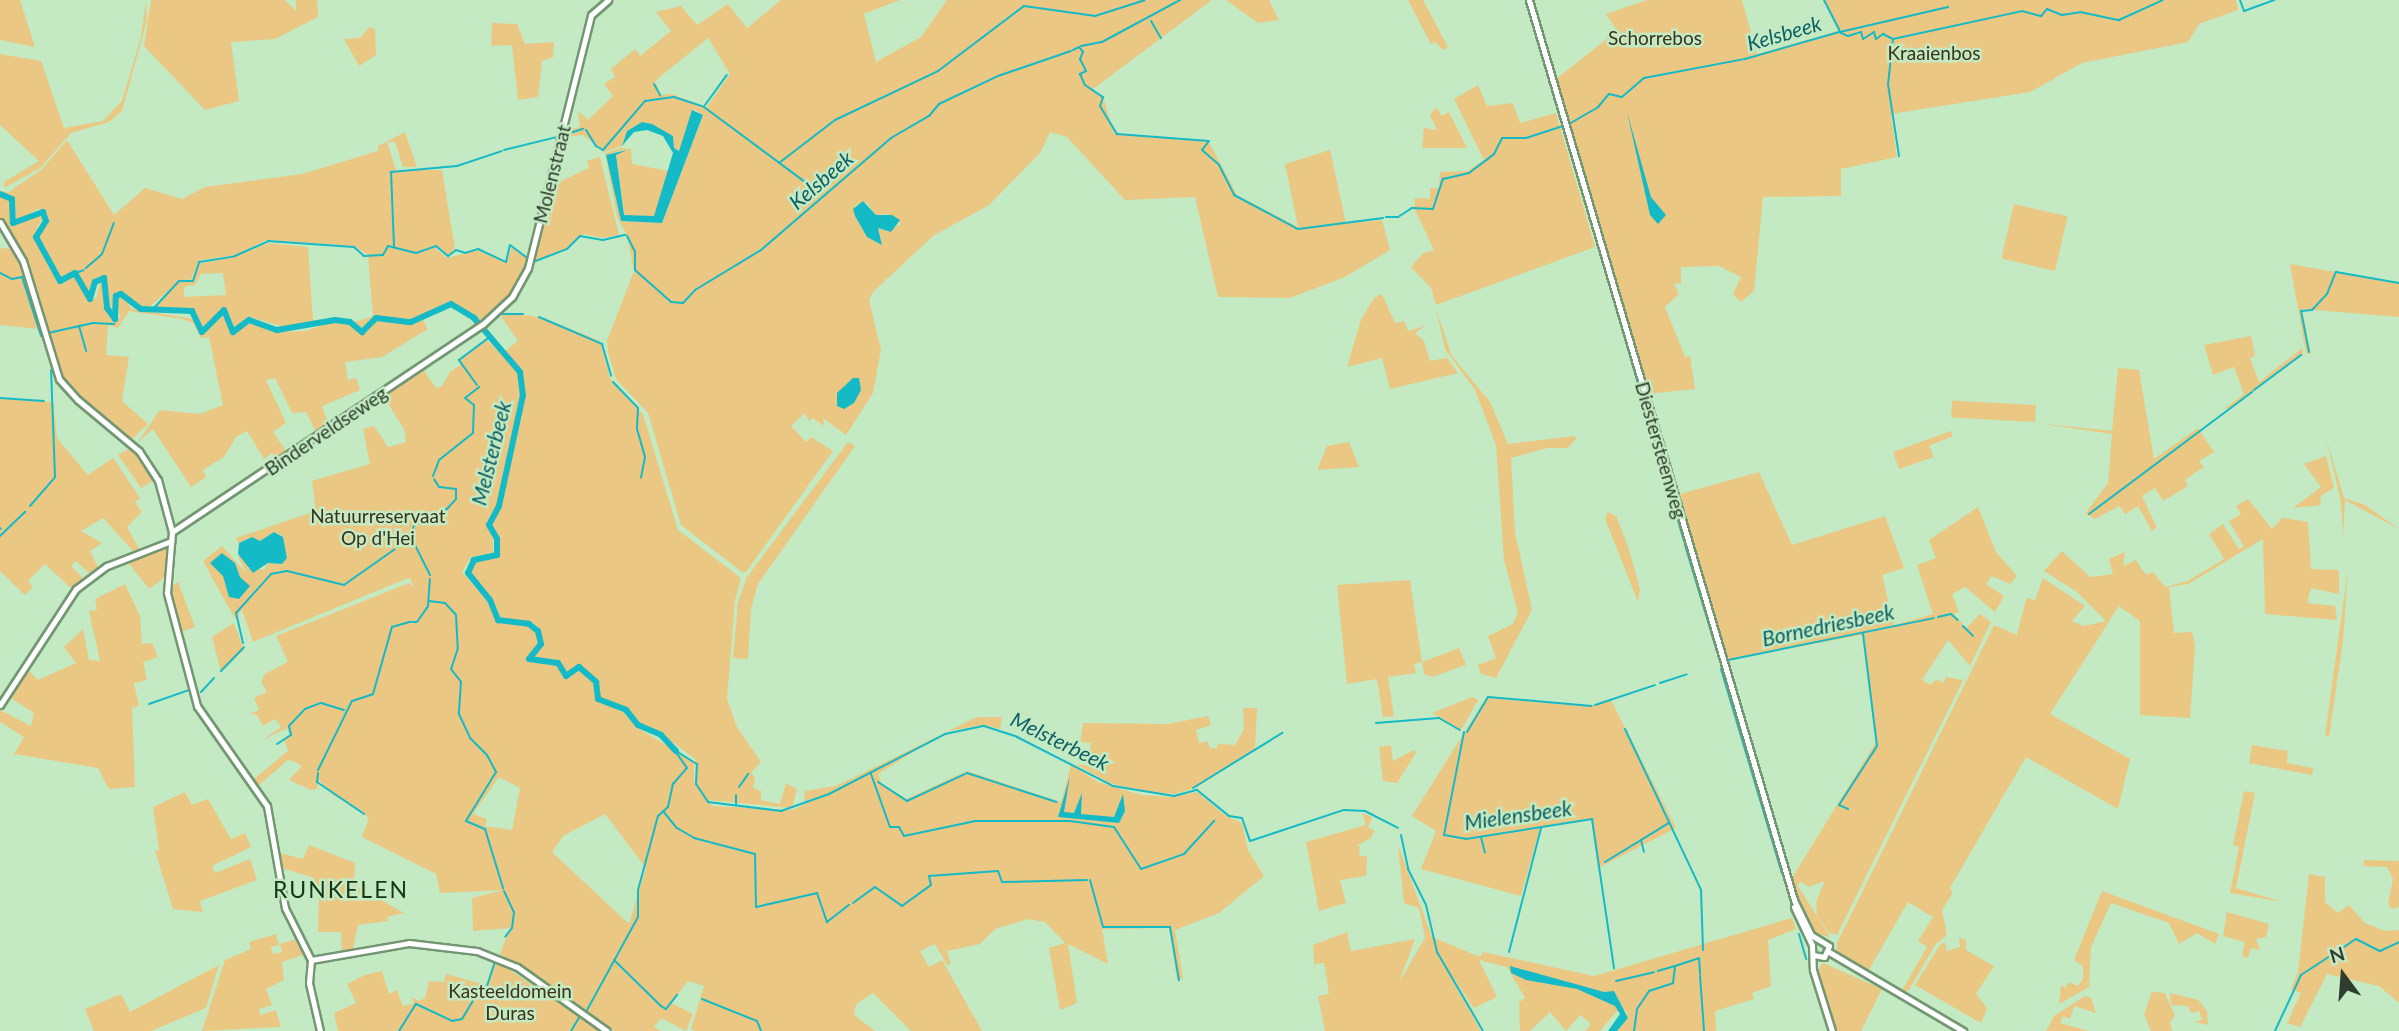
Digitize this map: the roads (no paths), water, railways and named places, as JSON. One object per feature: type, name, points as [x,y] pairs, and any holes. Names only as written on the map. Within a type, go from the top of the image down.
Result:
[{"type":"street","name":"Molenstraat","points":[[481,326],[512,297],[528,268],[589,24],[599,7],[608,0]]},
{"type":"street","name":"Diestersteenweg","points":[[1529,0],[1794,900],[1812,945],[1822,955],[1827,942],[1817,940],[1808,931],[1794,900]]},
{"type":"street","points":[[0,222],[23,261],[43,334],[64,386],[149,463],[161,486],[172,533],[167,593],[197,706],[267,806],[285,908],[311,960],[309,983],[320,1031]]},
{"type":"street","name":"Binderveldseweg","points":[[172,533],[481,326]]},
{"type":"street","points":[[0,705],[65,600],[88,578],[117,561],[171,541]]},
{"type":"street","points":[[1812,945],[1817,940]]},
{"type":"street","points":[[311,960],[402,944],[462,947],[509,962],[607,1031]]},
{"type":"street","points":[[1832,1031],[1813,970],[1822,955],[1853,969],[1963,1031]]},
{"type":"water","points":[[692,110],[703,115],[662,223],[621,221],[606,155],[627,150],[616,155],[624,215],[654,216],[673,153],[663,136],[647,130],[634,132],[622,146],[627,131],[642,122],[652,124],[673,136],[674,148],[679,151]]},
{"type":"water","points":[[1627,112],[1651,197],[1666,215],[1658,224],[1650,215]]},
{"type":"water","points":[[863,201],[876,215],[892,215],[900,220],[891,232],[878,228],[882,245],[867,237],[855,216],[853,209]]},
{"type":"water","points":[[853,378],[859,378],[861,390],[854,403],[844,409],[837,406],[837,393]]},
{"type":"water","points":[[274,532],[283,537],[287,558],[282,564],[268,563],[253,573],[238,554],[239,543],[252,537],[260,541]]},
{"type":"water","points":[[222,553],[235,563],[240,577],[250,586],[239,599],[229,597],[223,576],[210,563]]},
{"type":"water","points":[[1070,776],[1064,812],[1074,813],[1082,793],[1081,814],[1114,817],[1123,794],[1125,811],[1119,823],[1058,817]]},
{"type":"water","points":[[1510,966],[1604,992],[1614,991],[1628,1018],[1617,1031],[1608,1031],[1620,1014],[1615,1006],[1577,989],[1526,980],[1511,973]]},
{"type":"waterway","points":[[779,163],[835,120],[938,71],[1024,6],[1095,16],[1145,0]]},
{"type":"waterway","points":[[1081,46],[1102,42],[1180,0]]},
{"type":"waterway","points":[[1824,0],[1839,30]]},
{"type":"waterway","name":"Kelsbeek","points":[[1569,124],[1598,107],[1609,94],[1622,97],[1644,78],[1745,59],[1839,32],[1848,36],[1861,32],[1863,39],[1874,32],[1876,39],[1883,34],[1893,39],[2022,11],[2041,16],[2047,9],[2062,15],[2080,12],[2119,20],[2163,0]]},
{"type":"waterway","name":"Kelsbeek","points":[[2240,0],[2244,11],[2274,0]]},
{"type":"waterway","points":[[1840,32],[1948,7]]},
{"type":"waterway","points":[[1151,21],[1161,38]]},
{"type":"waterway","points":[[1893,39],[1888,84],[1899,156]]},
{"type":"waterway","name":"Kelsbeek","points":[[1073,50],[1079,47],[1083,52],[1080,59],[1086,71],[1080,74],[1085,85],[1103,97],[1100,106],[1117,134],[1209,141],[1202,150],[1219,165],[1234,195],[1298,229],[1383,218]]},
{"type":"waterway","name":"Kelsbeek","points":[[627,236],[635,252],[635,270],[671,302],[683,303],[695,290],[761,250],[891,138],[929,116],[939,104],[998,76],[1071,51]]},
{"type":"waterway","points":[[705,105],[727,75]]},
{"type":"waterway","points":[[654,84],[660,95]]},
{"type":"waterway","points":[[586,130],[596,146],[603,150],[645,101],[674,97],[704,107],[820,193]]},
{"type":"waterway","name":"Kelsbeek","points":[[1386,217],[1398,217],[1412,208],[1433,209],[1443,179],[1469,173],[1494,154],[1502,138],[1526,138],[1563,126]]},
{"type":"waterway","points":[[564,135],[583,129]]},
{"type":"waterway","points":[[504,150],[557,137]]},
{"type":"waterway","points":[[1570,150],[1597,242]]},
{"type":"waterway","points":[[394,246],[391,172],[457,166],[502,151]]},
{"type":"waterway","name":"Melsterbeek","points":[[0,194],[12,199],[13,223],[43,212],[46,221],[36,237],[60,281],[75,273],[90,299],[95,282],[104,278],[107,308],[115,319],[116,296],[121,294],[141,309],[192,311],[202,332],[224,310],[233,332],[249,320],[277,330],[335,320],[350,322],[362,332],[376,318],[411,322],[451,304],[474,318],[520,372],[523,395],[499,506],[489,525],[497,539],[497,555],[474,560],[468,573],[490,600],[498,620],[529,624],[538,631],[541,644],[529,659],[558,663],[566,676],[579,667],[596,682],[598,699],[626,710],[638,725],[661,735],[676,751]]},
{"type":"waterway","points":[[86,268],[102,254],[114,223]]},
{"type":"waterway","name":"Kelsbeek","points":[[533,262],[567,249],[580,236],[603,240],[625,235]]},
{"type":"waterway","name":"Kelsbeek","points":[[152,310],[179,281],[193,281],[199,262],[235,256],[268,241],[354,247],[364,256],[383,255],[388,246],[416,253],[436,246],[448,256],[456,250],[465,253],[478,249],[506,262],[510,245],[526,257]]},
{"type":"waterway","points":[[1604,265],[1641,394]]},
{"type":"waterway","points":[[75,273],[84,270]]},
{"type":"waterway","points":[[2309,352],[2301,311],[2312,310],[2327,294],[2336,272],[2399,283]]},
{"type":"waterway","points":[[0,273],[12,279],[22,277],[41,336]]},
{"type":"waterway","points":[[500,314],[523,314]]},
{"type":"waterway","points":[[539,317],[602,344],[611,376]]},
{"type":"waterway","points":[[48,333],[93,323],[114,324]]},
{"type":"waterway","points":[[79,326],[86,351]]},
{"type":"waterway","points":[[477,385],[459,360],[488,338]]},
{"type":"waterway","name":"Bornedriesbeek","points":[[2254,390],[2301,355]]},
{"type":"waterway","points":[[30,506],[55,477],[51,370]]},
{"type":"waterway","points":[[613,382],[638,408],[637,429],[645,457],[641,478]]},
{"type":"waterway","points":[[433,476],[439,460],[473,433],[474,405],[465,398],[479,387]]},
{"type":"waterway","name":"Bornedriesbeek","points":[[2089,514],[2252,392]]},
{"type":"waterway","points":[[0,398],[44,401]]},
{"type":"waterway","points":[[1643,400],[1684,541]]},
{"type":"waterway","points":[[430,575],[411,537],[414,525],[447,509],[456,499],[456,489],[439,487],[434,479]]},
{"type":"waterway","points":[[0,536],[25,512]]},
{"type":"waterway","points":[[398,547],[411,537]]},
{"type":"waterway","points":[[1685,545],[1717,652]]},
{"type":"waterway","points":[[243,643],[236,613],[271,574],[287,571],[344,585],[395,549]]},
{"type":"waterway","points":[[412,622],[417,622],[428,606],[430,579]]},
{"type":"waterway","points":[[429,601],[445,603],[456,615],[458,648],[451,669],[461,682],[459,714],[470,738],[487,755],[496,772],[466,821],[485,829],[503,888]]},
{"type":"waterway","name":"Bornedriesbeek","points":[[1938,617],[1951,614],[1958,620]]},
{"type":"waterway","name":"Bornedriesbeek","points":[[1728,660],[1934,618]]},
{"type":"waterway","points":[[318,770],[352,701],[373,694],[392,627],[410,622]]},
{"type":"waterway","name":"Bornedriesbeek","points":[[1963,626],[1973,636]]},
{"type":"waterway","points":[[1848,809],[1839,805],[1877,746],[1863,634]]},
{"type":"waterway","points":[[221,671],[244,647]]},
{"type":"waterway","points":[[1721,669],[1782,873]]},
{"type":"waterway","name":"Bornedriesbeek","points":[[1660,683],[1687,674]]},
{"type":"waterway","points":[[201,692],[214,678]]},
{"type":"waterway","name":"Bornedriesbeek","points":[[1595,705],[1655,685]]},
{"type":"waterway","points":[[149,704],[189,690]]},
{"type":"waterway","name":"Bornedriesbeek","points":[[1467,732],[1488,697],[1592,706]]},
{"type":"waterway","points":[[277,744],[291,735],[289,726],[305,709],[321,703],[344,710]]},
{"type":"waterway","name":"Mielensbeek","points":[[1376,723],[1439,718],[1460,730]]},
{"type":"waterway","name":"Melsterbeek","points":[[676,751],[697,764],[696,784],[708,802],[781,811],[829,794],[945,734],[984,726],[1017,737],[1113,786],[1174,796],[1197,790],[1229,816],[1242,818],[1250,841],[1344,810],[1365,811],[1398,828]]},
{"type":"waterway","points":[[1625,729],[1701,890],[1703,950]]},
{"type":"waterway","name":"Mielensbeek","points":[[1464,732],[1444,835],[1466,839],[1592,819],[1614,968]]},
{"type":"waterway","name":"Mielensbeek","points":[[1193,788],[1282,733]]},
{"type":"waterway","points":[[586,1012],[638,917],[638,890],[658,816],[668,807],[673,784],[687,768],[676,752]]},
{"type":"waterway","points":[[318,773],[317,782],[364,814]]},
{"type":"waterway","points":[[878,782],[907,801],[967,773],[1056,802]]},
{"type":"waterway","points":[[739,787],[748,774]]},
{"type":"waterway","points":[[871,774],[890,827],[899,827],[904,836],[975,821],[1070,821],[1114,827],[1141,869],[1184,854],[1214,821]]},
{"type":"waterway","points":[[736,795],[736,804]]},
{"type":"waterway","points":[[663,811],[677,828],[694,838],[755,854],[756,907],[817,893],[827,922],[849,905]]},
{"type":"waterway","points":[[1605,862],[1669,823]]},
{"type":"waterway","points":[[1509,952],[1541,828]]},
{"type":"waterway","name":"Melsterbeek","points":[[1401,835],[1408,869],[1426,905],[1437,952],[1483,1031]]},
{"type":"waterway","points":[[1481,837],[1485,853]]},
{"type":"waterway","points":[[1641,840],[1644,852]]},
{"type":"waterway","points":[[853,903],[875,887],[902,906],[931,885],[929,876],[998,871],[1002,882],[1087,880]]},
{"type":"waterway","points":[[1090,880],[1103,927],[1170,927],[1179,980]]},
{"type":"waterway","points":[[504,891],[514,912],[512,928],[505,937]]},
{"type":"waterway","points":[[1799,934],[1806,959]]},
{"type":"waterway","points":[[2351,942],[2356,939],[2380,951],[2399,942]]},
{"type":"waterway","points":[[2275,1031],[2301,975],[2350,943]]},
{"type":"waterway","points":[[1675,966],[1699,958],[1700,974]]},
{"type":"waterway","points":[[614,960],[666,1009],[677,995]]},
{"type":"waterway","points":[[399,1031],[416,1004],[452,1021],[462,1019],[481,987],[487,986],[495,961]]},
{"type":"waterway","name":"Mielensbeek","points":[[1634,1031],[1637,1009],[1649,991],[1673,983],[1675,966],[1658,971]]},
{"type":"waterway","name":"Mielensbeek","points":[[1616,981],[1654,972]]},
{"type":"waterway","points":[[1700,976],[1704,1031]]},
{"type":"waterway","points":[[702,999],[757,1021],[761,1031]]},
{"type":"waterway","points":[[1821,1005],[1829,1031]]},
{"type":"waterway","points":[[571,1031],[580,1016]]},
{"type":"district","name":"RUNKELEN","points":[[341,889]]},
{"type":"park label","name":"Schorrebos","points":[[1655,38]]},
{"type":"park label","name":"Kraaienbos","points":[[1934,53]]},
{"type":"park label","name":"Natuurreservaat Op d'Hei","points":[[378,527]]},
{"type":"park label","name":"Kasteeldomein Duras","points":[[510,1002]]}]
